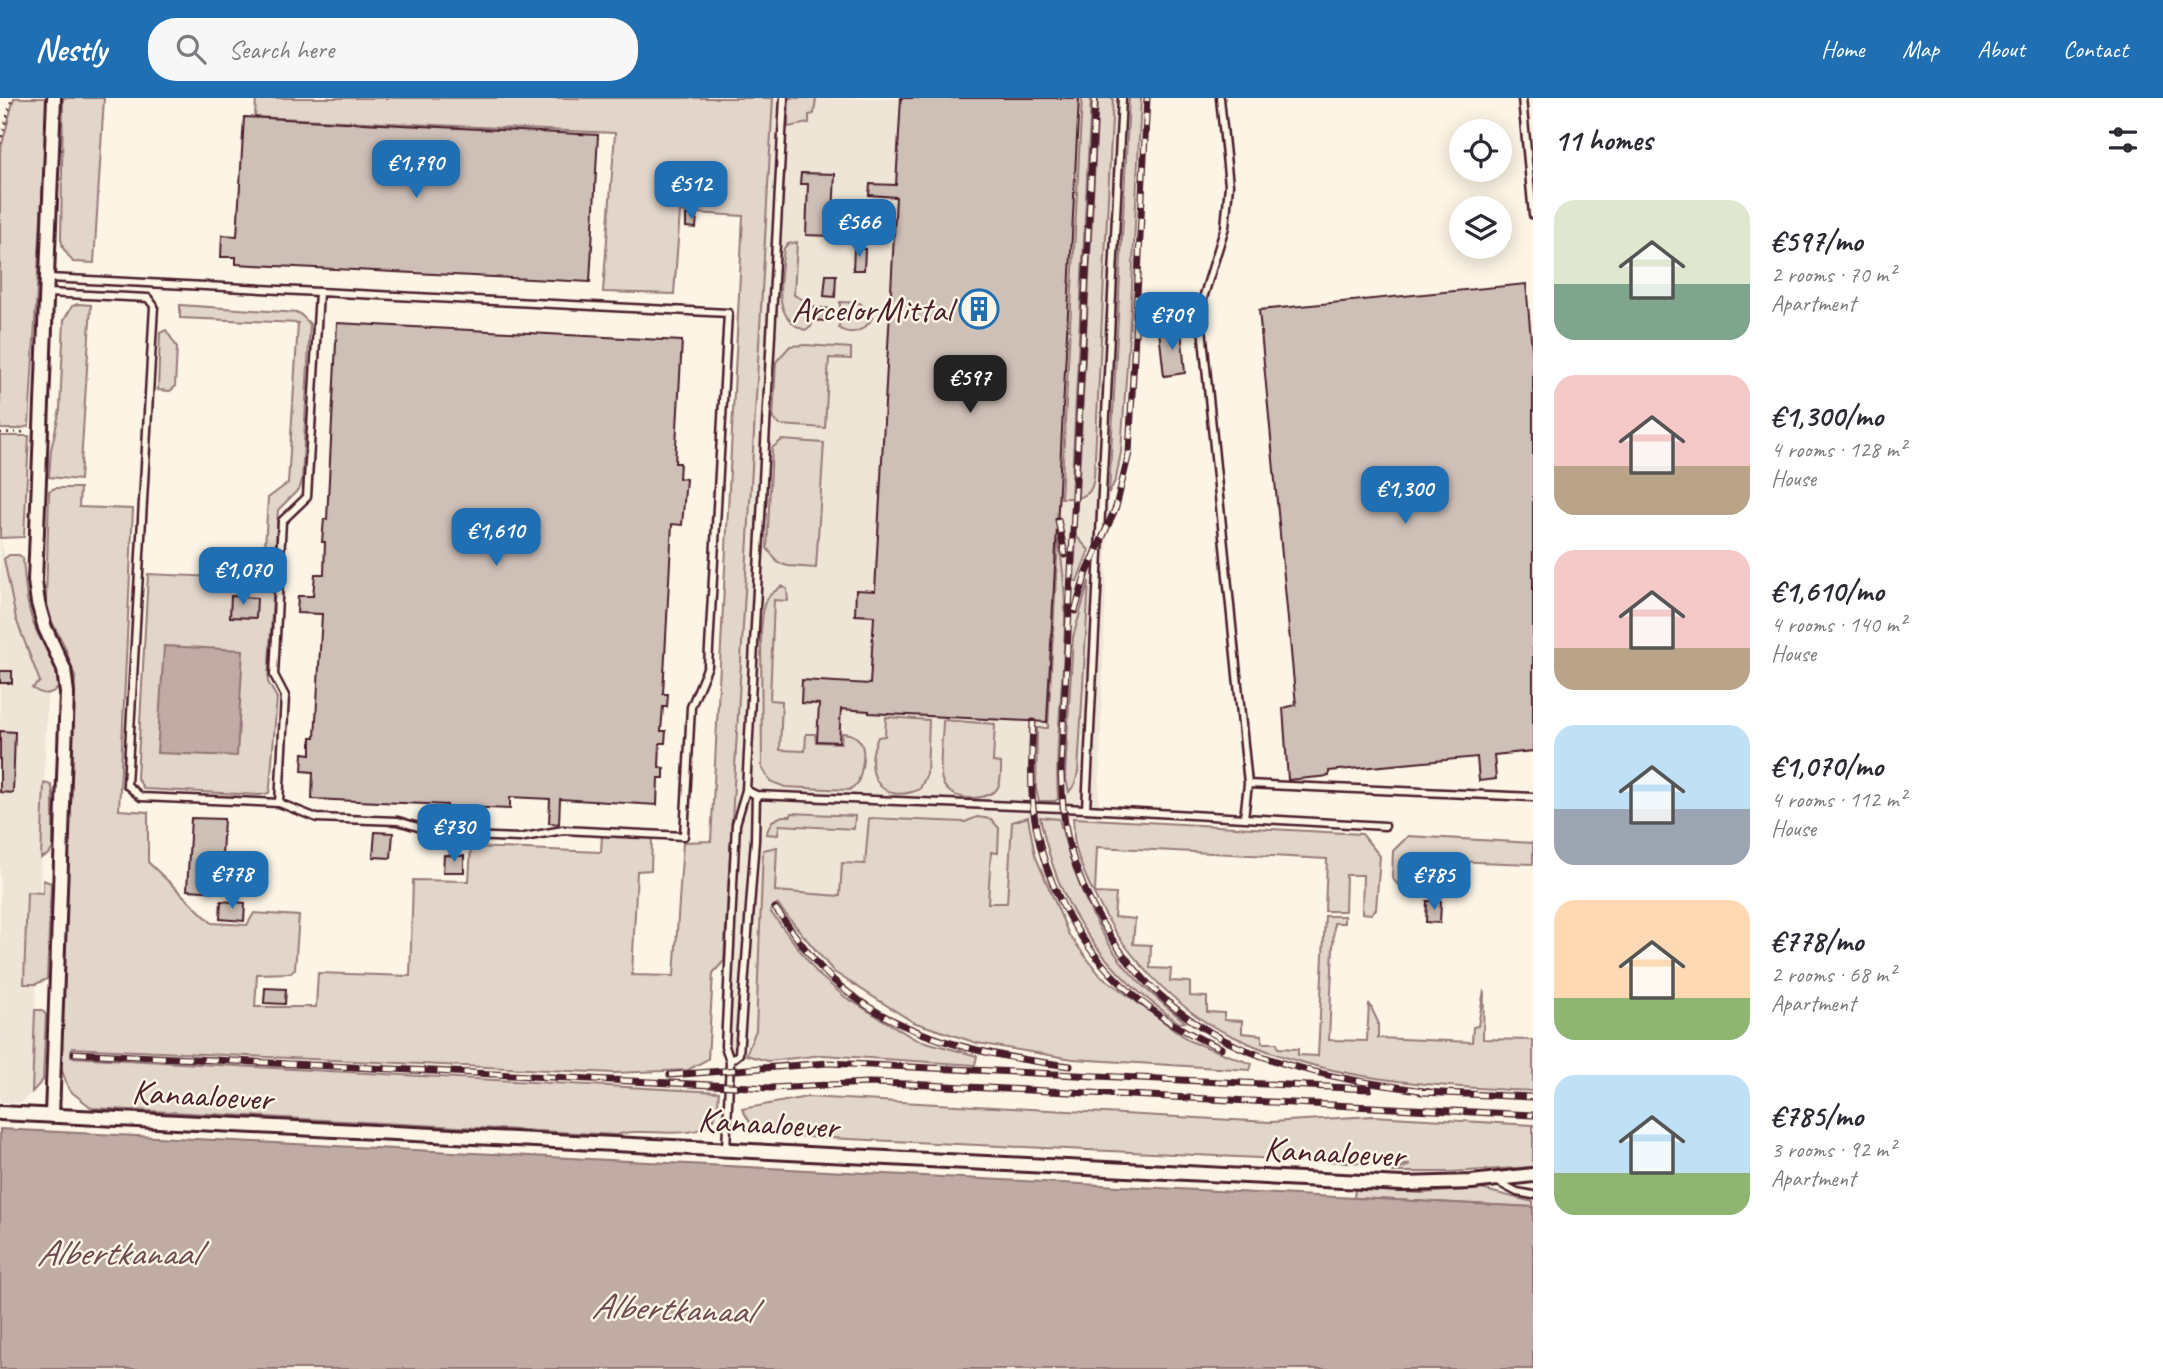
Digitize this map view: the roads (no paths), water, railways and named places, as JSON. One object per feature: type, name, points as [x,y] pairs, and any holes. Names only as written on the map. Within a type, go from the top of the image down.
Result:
[{"type":"street","points":[[52,1116],[67,693],[64,669],[45,628],[35,581],[54,98]]},
{"type":"street","name":"Kanaaloever","points":[[0,1113],[1402,1184],[1533,1175]]},
{"type":"lane","points":[[726,1149],[730,1061],[725,1046],[736,824],[746,790],[784,98]]},
{"type":"lane","points":[[1086,809],[1122,98]]},
{"type":"lane","points":[[1220,98],[1229,185],[1225,227],[1200,308],[1248,784],[1244,818]]},
{"type":"lane","points":[[1522,98],[1533,215]]},
{"type":"lane","points":[[48,293],[148,298],[154,306],[127,785],[141,797],[279,803],[317,818],[398,821],[444,835],[519,838],[563,830],[684,836],[691,707],[708,666],[728,313],[49,278]]},
{"type":"lane","points":[[279,803],[285,696],[274,675],[282,521],[307,497],[319,292]]},
{"type":"lane","points":[[1248,784],[1533,797]]},
{"type":"lane","points":[[746,790],[756,795],[1086,809],[1385,826]]},
{"type":"lane","points":[[730,1061],[739,1054],[756,795]]},
{"type":"lane","points":[[1493,1179],[1517,1192],[1533,1195]]},
{"type":"water","points":[[164,646],[243,650],[237,756],[157,753]]},
{"type":"water","name":"Albertkanaal","points":[[0,1129],[1533,1207],[1533,1369],[0,1369]]},
{"type":"railway","points":[[1095,98],[1061,770],[1065,826],[1078,873],[1104,927],[1140,975],[1185,1016],[1210,1032],[1244,1049],[1292,1066],[1351,1080],[1430,1092]]},
{"type":"railway","points":[[1075,611],[1085,577],[1116,507],[1129,453],[1147,98]]},
{"type":"railway","points":[[1058,520],[1065,555]]},
{"type":"railway","points":[[1033,722],[1033,807],[1041,847],[1054,885],[1071,921],[1120,983],[1150,1009],[1221,1048]]},
{"type":"railway","points":[[775,908],[809,954],[832,979],[885,1016],[914,1030],[975,1050],[1070,1066]]},
{"type":"railway","points":[[74,1053],[771,1088],[868,1083],[907,1084],[1533,1115]]},
{"type":"railway","points":[[670,1075],[828,1063],[1369,1089]]},
{"type":"railway","points":[[1421,1092],[1533,1097]]},
{"type":"place","name":"ArcelorMittal","points":[[979,309]]}]
